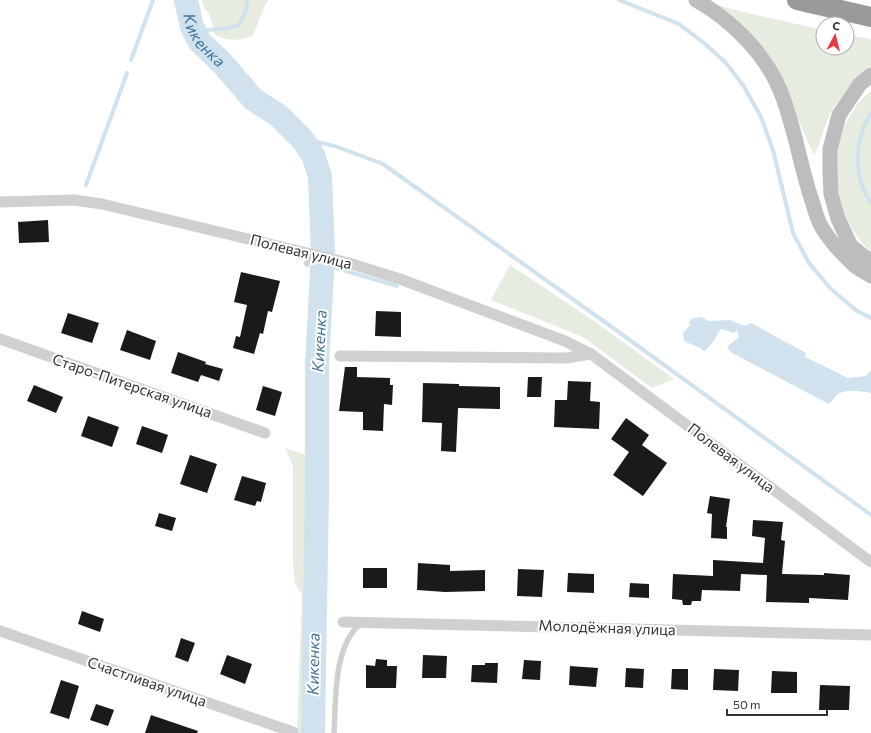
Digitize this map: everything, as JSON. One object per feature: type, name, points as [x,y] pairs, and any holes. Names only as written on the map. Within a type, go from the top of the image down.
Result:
[{"type":"highway","points":[[797,0],[871,17]]},
{"type":"main road","points":[[696,0],[737,30],[764,61],[780,89],[797,144],[802,170],[820,225],[836,246],[856,267],[871,276]]},
{"type":"main road","points":[[871,75],[860,84],[838,115],[830,149],[830,172],[831,194],[838,219],[851,246],[871,262]]},
{"type":"street","name":"Полевая улица","points":[[0,202],[69,200],[102,204],[309,257],[335,259],[400,279],[565,341],[591,354],[871,562]]},
{"type":"street","name":"Старо-Питерская улица","points":[[0,339],[265,432]]},
{"type":"street","points":[[340,356],[566,358],[591,354]]},
{"type":"street","name":"Молодёжная улица","points":[[343,622],[871,635]]},
{"type":"street","name":"Счастливая улица","points":[[0,631],[293,732]]},
{"type":"lane","points":[[334,733],[337,681],[340,663],[346,643],[357,626],[363,622]]},
{"type":"shaded area","points":[[202,0],[269,0],[252,36],[233,40],[215,35],[209,13],[204,8]]},
{"type":"shaded area","points":[[709,3],[815,28],[815,56],[855,56],[855,36],[871,39],[871,68],[846,93],[833,109],[827,120],[814,155],[791,104]]},
{"type":"shaded area","points":[[871,91],[871,252],[862,243],[846,220],[837,186],[834,163],[841,133],[847,121],[858,103]]},
{"type":"shaded area","points":[[510,265],[594,321],[674,379],[652,388],[583,337],[491,300]]},
{"type":"shaded area","points":[[318,269],[325,271],[327,277],[320,370],[315,733],[297,733],[302,595],[295,584],[293,563],[293,466],[285,448],[309,456],[311,548],[316,271]]},
{"type":"water","points":[[701,317],[709,321],[730,320],[744,326],[751,323],[806,353],[805,357],[848,378],[866,376],[871,370],[871,393],[854,391],[842,392],[838,394],[829,404],[732,353],[727,347],[739,337],[737,330],[734,333],[721,329],[711,344],[704,351],[684,341],[683,333],[690,325],[689,323],[691,320]]},
{"type":"building","points":[[48,220],[49,242],[19,243],[18,222]]},
{"type":"building","points":[[241,272],[280,281],[272,312],[268,311],[263,334],[260,333],[254,354],[233,348],[236,336],[240,337],[247,305],[234,302]]},
{"type":"building","points":[[376,311],[401,312],[401,337],[375,336]]},
{"type":"building","points":[[68,313],[99,323],[92,343],[61,333]]},
{"type":"building","points":[[127,330],[156,341],[150,360],[120,350]]},
{"type":"building","points":[[178,352],[206,362],[205,364],[223,369],[219,381],[201,375],[198,382],[171,373]]},
{"type":"building","points":[[345,367],[357,367],[357,377],[390,378],[390,385],[393,385],[392,405],[384,404],[383,431],[363,430],[363,412],[339,411]]},
{"type":"building","points":[[528,377],[542,377],[541,397],[527,397]]},
{"type":"building","points":[[568,381],[591,382],[590,401],[600,402],[599,429],[554,427],[555,400],[567,400]]},
{"type":"building","points":[[423,383],[500,387],[500,409],[458,408],[456,452],[441,451],[442,423],[422,422]]},
{"type":"building","points":[[34,385],[63,397],[56,413],[27,401]]},
{"type":"building","points":[[263,386],[282,392],[275,416],[256,410]]},
{"type":"building","points":[[88,416],[119,427],[112,447],[81,436]]},
{"type":"building","points":[[626,418],[649,435],[642,445],[667,463],[643,496],[613,475],[629,452],[611,439]]},
{"type":"building","points":[[142,426],[168,435],[162,453],[136,444]]},
{"type":"building","points":[[190,455],[217,464],[207,493],[180,484]]},
{"type":"building","points":[[242,476],[266,483],[261,502],[257,501],[255,506],[234,500]]},
{"type":"building","points":[[710,496],[730,499],[726,527],[727,539],[711,538],[712,514],[707,513]]},
{"type":"building","points":[[159,513],[176,518],[172,531],[155,526]]},
{"type":"building","points":[[753,520],[783,522],[781,540],[785,541],[782,574],[824,575],[824,573],[850,575],[848,600],[809,598],[809,603],[766,602],[767,575],[741,574],[740,591],[702,590],[701,601],[692,601],[691,605],[683,605],[682,600],[672,599],[673,574],[713,576],[713,560],[763,563],[765,538],[752,536]]},
{"type":"building","points":[[418,563],[450,565],[450,571],[485,570],[485,591],[445,592],[417,590]]},
{"type":"building","points":[[363,568],[387,568],[387,588],[363,588]]},
{"type":"building","points":[[518,569],[544,570],[542,597],[517,596]]},
{"type":"building","points":[[568,573],[594,574],[594,593],[567,592]]},
{"type":"building","points":[[630,583],[649,584],[649,598],[629,597]]},
{"type":"building","points":[[82,611],[104,619],[100,632],[78,624]]},
{"type":"building","points":[[181,638],[195,643],[188,662],[175,657]]},
{"type":"building","points":[[227,655],[252,664],[245,684],[220,674]]},
{"type":"building","points":[[423,655],[447,656],[446,678],[422,678]]},
{"type":"building","points":[[376,659],[387,660],[387,666],[397,666],[396,688],[366,688],[366,665],[375,666]]},
{"type":"building","points":[[524,660],[541,661],[540,680],[522,679]]},
{"type":"building","points":[[485,663],[498,663],[497,683],[471,682],[472,665],[485,665]]},
{"type":"building","points":[[570,666],[598,668],[596,687],[569,685]]},
{"type":"building","points":[[626,668],[644,669],[643,688],[625,687]]},
{"type":"building","points":[[672,669],[688,669],[688,690],[671,689]]},
{"type":"building","points":[[714,669],[739,670],[738,691],[713,690]]},
{"type":"building","points":[[772,671],[797,672],[797,693],[771,693]]},
{"type":"building","points":[[61,680],[79,686],[69,719],[50,713]]},
{"type":"building","points":[[820,685],[850,686],[849,710],[819,710]]},
{"type":"building","points":[[96,704],[114,710],[108,726],[90,720]]},
{"type":"building","points":[[151,715],[198,731],[197,733],[145,733]]},
{"type":"waterway","points":[[131,60],[153,0]]},
{"type":"waterway","name":"Кикенка","points":[[186,0],[192,27],[200,42],[221,62],[253,99],[278,115],[302,139],[313,155],[320,176],[323,253],[317,365],[317,491],[313,733]]},
{"type":"waterway","points":[[193,32],[228,28],[239,25],[245,13],[248,0]]},
{"type":"waterway","points":[[619,0],[679,24],[704,43],[726,63],[743,85],[761,117],[773,150],[793,233],[809,263],[830,288],[857,311],[871,318]]},
{"type":"waterway","points":[[86,185],[127,73]]},
{"type":"waterway","points":[[871,113],[861,134],[858,158],[861,182],[871,203]]},
{"type":"waterway","points":[[302,139],[335,146],[383,164],[609,325],[871,515]]},
{"type":"waterway","points":[[323,264],[397,286]]}]
